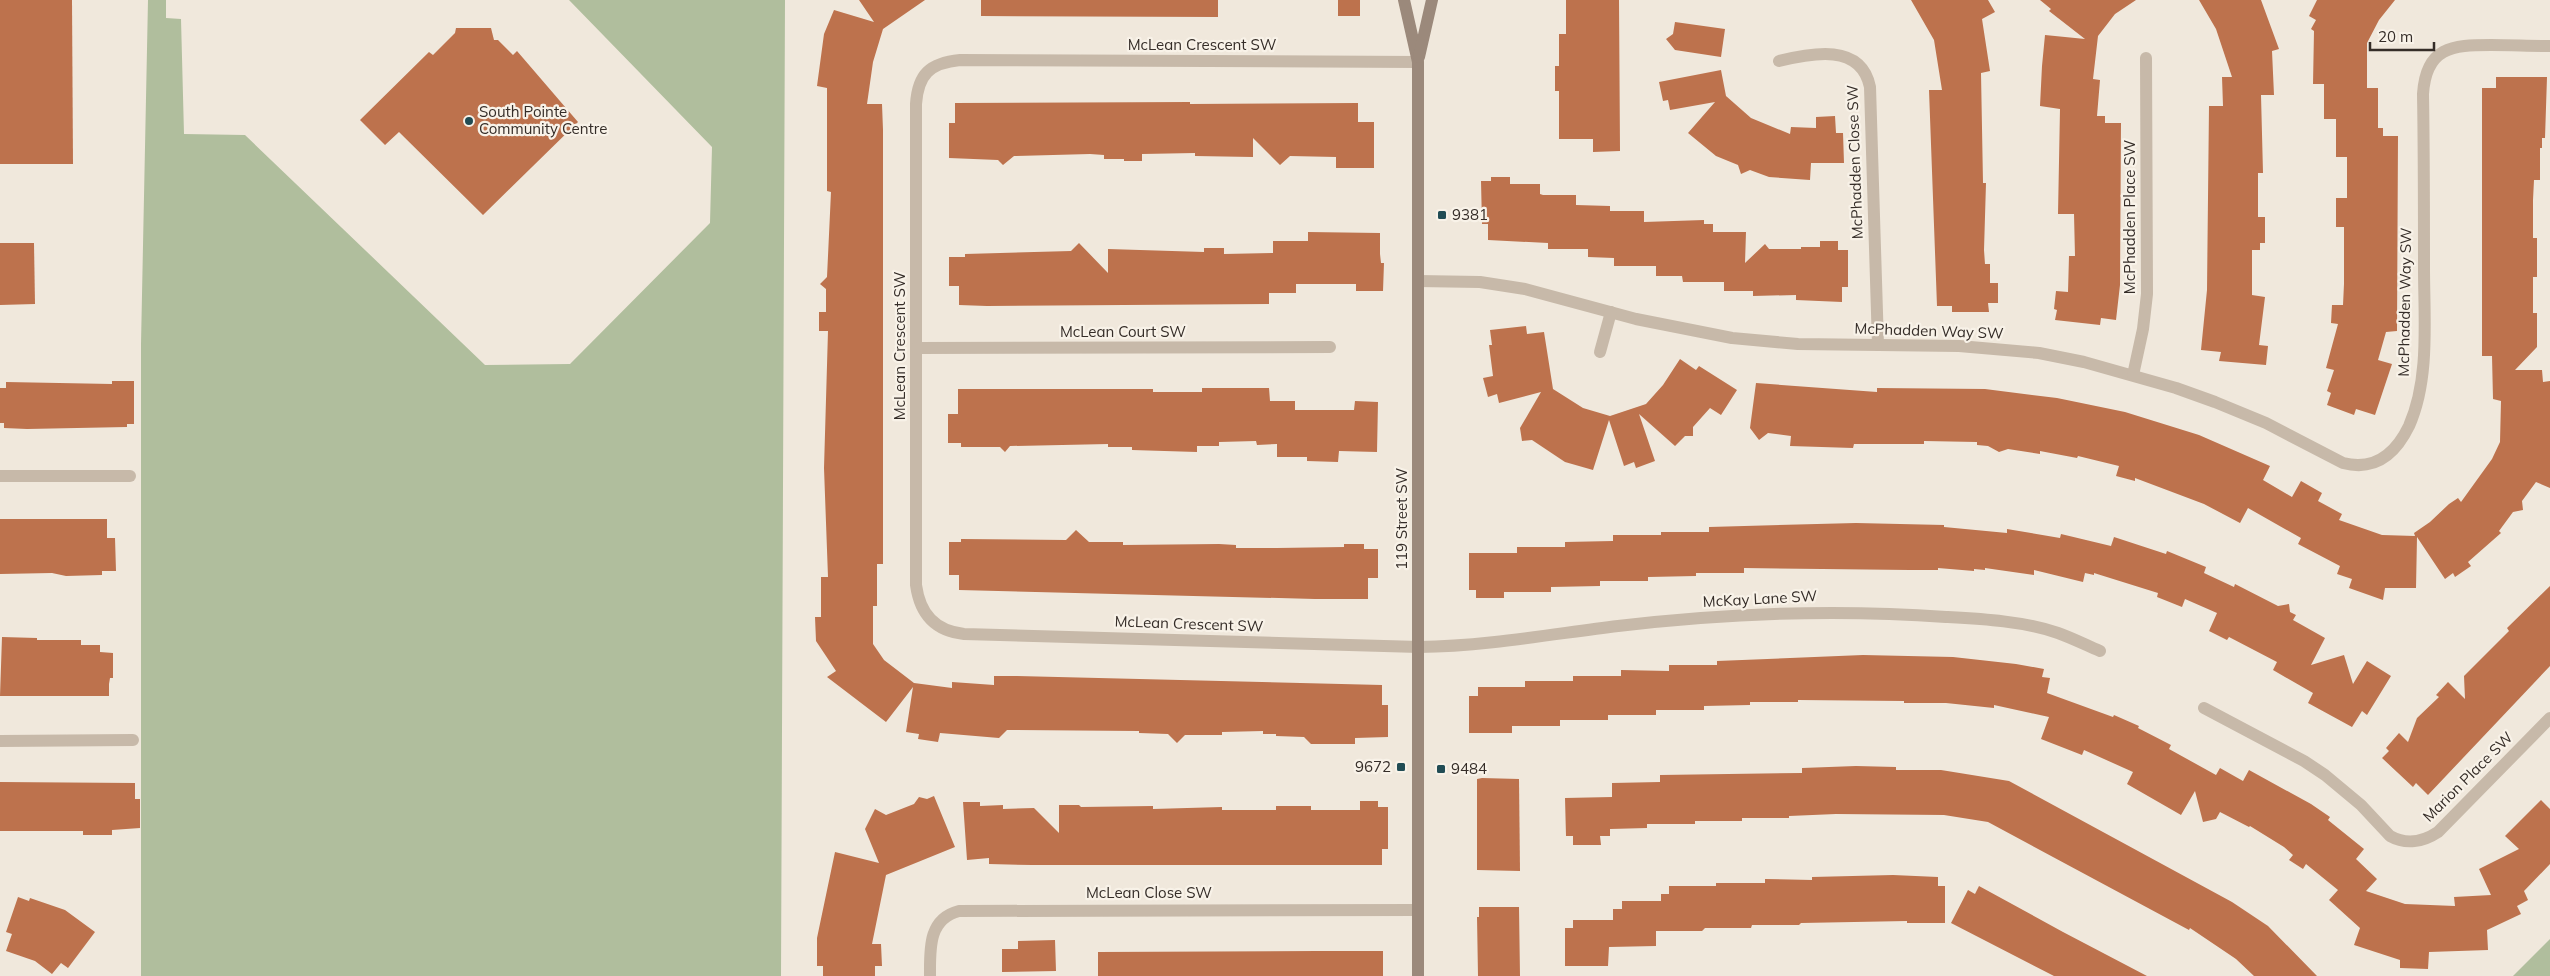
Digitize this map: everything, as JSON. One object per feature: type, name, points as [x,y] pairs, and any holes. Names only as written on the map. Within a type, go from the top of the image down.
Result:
[{"type":"street","name":"119 Street SW","points":[[1404,0],[1418,62],[1418,976]]},
{"type":"street","name":"119 Street SW","points":[[1418,62],[1432,0]]},
{"type":"street","name":"McPhadden Way SW","points":[[1418,281],[1496,284],[1553,296],[1662,325],[1732,338],[1798,344],[1997,348],[2039,354],[2132,375],[2176,388],[2244,413],[2343,463],[2357,467],[2371,465],[2384,458],[2394,448],[2408,427],[2416,402],[2421,374],[2424,319],[2423,94],[2427,71],[2439,54],[2461,45],[2550,46]]},
{"type":"street","name":"McPhadden Close SW","points":[[1779,60],[1811,54],[1838,54],[1856,63],[1868,76],[1870,87],[1878,345]]},
{"type":"street","name":"McPhadden Place SW","points":[[2132,375],[2143,329],[2147,294],[2146,58]]},
{"type":"street","name":"McLean Crescent SW","points":[[1418,62],[960,60],[937,66],[921,78],[916,104],[916,585],[923,612],[939,628],[950,633],[1419,647]]},
{"type":"street","points":[[1600,352],[1611,312]]},
{"type":"street","name":"McLean Court SW","points":[[916,348],[1330,348]]},
{"type":"street","points":[[0,476],[130,476]]},
{"type":"street","name":"McKay Lane SW","points":[[1419,647],[1465,645],[1670,620],[1816,612],[1924,615],[2005,622],[2057,633],[2100,651]]},
{"type":"street","name":"Marion Place SW","points":[[2204,708],[2304,761],[2344,789],[2390,836],[2399,841],[2412,842],[2438,832],[2550,718]]},
{"type":"street","points":[[0,741],[133,740]]},
{"type":"street","name":"McLean Close SW","points":[[930,976],[930,946],[936,927],[950,914],[959,912],[1418,910]]},
{"type":"green space","points":[[148,0],[166,0],[166,18],[181,19],[184,134],[245,135],[485,365],[570,364],[710,223],[712,147],[569,0],[785,0],[781,976],[141,976],[141,344]]},
{"type":"green space","points":[[2550,939],[2550,976],[2513,976]]},
{"type":"building","points":[[0,0],[72,0],[73,164],[0,164]]},
{"type":"building","points":[[859,0],[925,0],[883,29],[873,62],[867,104],[882,104],[883,130],[883,564],[877,564],[877,606],[873,606],[873,644],[884,660],[914,683],[952,688],[952,682],[994,685],[994,676],[1382,685],[1382,705],[1388,705],[1388,737],[1355,738],[1355,744],[1311,744],[1304,737],[1276,736],[1276,734],[1263,734],[1263,731],[1222,732],[1222,735],[1185,735],[1177,743],[1168,734],[1139,733],[1139,731],[1007,730],[999,738],[940,733],[938,742],[918,739],[919,734],[906,732],[913,687],[886,722],[827,677],[836,671],[816,641],[815,617],[821,617],[821,577],[828,577],[824,468],[828,331],[819,331],[819,312],[826,312],[826,289],[820,284],[827,277],[831,192],[827,191],[827,88],[817,86],[824,34],[834,10],[874,22]]},
{"type":"building","points":[[981,0],[1218,0],[1218,17],[981,16]]},
{"type":"building","points":[[1338,0],[1360,0],[1360,16],[1338,16]]},
{"type":"building","points":[[1566,0],[1619,0],[1620,151],[1593,152],[1593,139],[1559,139],[1559,91],[1555,91],[1555,66],[1559,66],[1559,34],[1566,34]]},
{"type":"building","points":[[1911,0],[1988,0],[1995,12],[1982,19],[1990,71],[1981,73],[1983,183],[1986,183],[1984,250],[1985,264],[1990,264],[1990,283],[1998,283],[1998,303],[1988,303],[1989,312],[1952,312],[1952,306],[1937,306],[1929,90],[1942,90],[1934,40]]},
{"type":"building","points":[[2040,0],[2136,0],[2115,14],[2098,36],[2093,79],[2100,80],[2097,116],[2105,116],[2105,123],[2121,123],[2120,285],[2116,320],[2101,318],[2100,325],[2055,320],[2057,310],[2054,309],[2056,291],[2068,292],[2069,256],[2075,256],[2074,214],[2058,214],[2060,109],[2040,106],[2045,35],[2085,39],[2049,11],[2051,9]]},
{"type":"building","points":[[2199,0],[2261,0],[2279,49],[2272,51],[2274,95],[2261,95],[2263,173],[2258,173],[2258,217],[2265,217],[2265,243],[2260,243],[2260,250],[2252,250],[2252,295],[2265,297],[2259,345],[2268,346],[2266,365],[2219,361],[2221,352],[2201,350],[2207,290],[2209,106],[2223,106],[2222,77],[2232,77],[2216,29]]},
{"type":"building","points":[[2317,0],[2395,0],[2379,20],[2367,43],[2367,88],[2378,88],[2378,128],[2383,128],[2383,136],[2398,136],[2397,331],[2386,332],[2378,360],[2392,364],[2375,415],[2356,409],[2354,415],[2327,405],[2331,393],[2327,391],[2334,370],[2326,368],[2338,324],[2331,323],[2332,305],[2343,305],[2344,227],[2336,227],[2336,198],[2347,198],[2347,157],[2336,157],[2336,119],[2324,119],[2324,84],[2313,84],[2314,31],[2311,29],[2316,20],[2309,16]]},
{"type":"building","points":[[1675,22],[1725,29],[1721,57],[1675,50],[1666,39],[1673,34]]},
{"type":"building","name":"South Pointe Community Centre","points":[[456,28],[491,28],[494,40],[498,40],[513,55],[517,51],[578,122],[483,215],[399,132],[385,145],[360,120],[429,52],[433,55],[455,33]]},
{"type":"building","points":[[1721,70],[1726,96],[1751,118],[1790,134],[1791,127],[1816,128],[1816,117],[1835,116],[1836,133],[1843,133],[1844,163],[1811,163],[1810,180],[1769,177],[1750,170],[1741,174],[1738,165],[1716,156],[1688,133],[1715,102],[1670,110],[1668,100],[1663,101],[1659,82]]},
{"type":"building","points":[[2496,77],[2547,77],[2545,138],[2542,138],[2542,148],[2540,148],[2540,180],[2534,180],[2533,200],[2533,238],[2537,238],[2537,277],[2533,277],[2533,313],[2537,313],[2537,347],[2515,370],[2542,370],[2543,382],[2550,381],[2550,488],[2536,482],[2522,501],[2523,510],[2513,512],[2499,531],[2501,533],[2468,562],[2471,566],[2455,577],[2453,573],[2445,579],[2417,537],[2416,588],[2385,588],[2383,600],[2349,588],[2352,579],[2337,574],[2340,566],[2298,544],[2301,538],[2248,508],[2240,523],[2204,504],[2135,478],[2135,481],[2116,476],[2119,466],[2078,456],[2077,458],[2040,451],[2040,454],[2008,449],[1999,452],[1988,446],[1977,445],[1977,442],[1924,441],[1924,444],[1854,444],[1853,448],[1790,446],[1791,436],[1768,433],[1759,440],[1750,428],[1756,383],[1877,392],[1877,388],[1985,389],[2057,398],[2125,412],[2199,435],[2270,466],[2263,480],[2292,497],[2301,481],[2322,493],[2318,501],[2342,514],[2339,520],[2382,535],[2415,536],[2414,533],[2430,522],[2449,504],[2458,498],[2461,502],[2492,459],[2500,442],[2501,401],[2493,399],[2492,356],[2482,356],[2482,88],[2496,88]]},
{"type":"building","points":[[1190,102],[1190,104],[1358,103],[1358,122],[1374,122],[1374,168],[1336,168],[1336,157],[1290,156],[1280,165],[1253,138],[1253,157],[1195,156],[1195,153],[1142,154],[1142,161],[1124,161],[1124,159],[1104,159],[1104,155],[1090,154],[1014,156],[1003,165],[998,160],[949,158],[949,123],[955,123],[955,103]]},
{"type":"building","points":[[1491,177],[1510,177],[1510,184],[1540,184],[1540,194],[1543,195],[1576,195],[1576,205],[1610,206],[1610,211],[1644,211],[1644,222],[1704,220],[1704,224],[1713,224],[1713,232],[1746,232],[1745,263],[1765,244],[1769,249],[1801,249],[1801,247],[1820,247],[1820,241],[1838,241],[1838,250],[1848,250],[1848,287],[1842,287],[1842,302],[1796,300],[1796,295],[1753,296],[1753,291],[1724,291],[1724,282],[1683,282],[1682,276],[1656,276],[1656,266],[1614,266],[1614,258],[1588,257],[1588,249],[1548,249],[1548,243],[1488,240],[1488,224],[1482,224],[1481,181],[1491,181]]},
{"type":"building","points":[[1308,232],[1380,233],[1381,263],[1384,263],[1383,291],[1356,291],[1356,284],[1296,284],[1296,293],[1269,293],[1269,304],[987,306],[959,305],[959,286],[949,286],[949,257],[965,257],[965,254],[1071,251],[1079,243],[1108,273],[1108,249],[1204,252],[1204,248],[1224,248],[1224,254],[1273,253],[1273,241],[1308,241]]},
{"type":"building","points":[[0,243],[34,243],[35,304],[0,305]]},
{"type":"building","points":[[1526,326],[1527,334],[1544,332],[1553,389],[1583,408],[1610,416],[1646,404],[1663,385],[1680,359],[1696,370],[1699,366],[1737,390],[1721,415],[1710,408],[1693,427],[1693,436],[1685,436],[1675,446],[1639,414],[1655,461],[1636,468],[1634,462],[1624,466],[1609,420],[1593,470],[1565,462],[1532,440],[1522,441],[1520,428],[1541,392],[1499,403],[1497,394],[1488,397],[1483,378],[1493,376],[1489,345],[1492,345],[1490,330]]},
{"type":"building","points":[[112,381],[134,381],[134,424],[127,424],[127,427],[27,429],[4,428],[4,423],[0,423],[0,388],[6,388],[6,382],[112,384]]},
{"type":"building","points":[[1202,388],[1269,388],[1270,401],[1295,401],[1295,410],[1354,410],[1355,401],[1378,402],[1377,452],[1339,451],[1338,462],[1307,461],[1307,457],[1277,457],[1277,444],[1257,445],[1256,441],[1219,442],[1219,446],[1197,446],[1197,452],[1132,450],[1132,447],[1108,447],[1108,444],[1010,446],[1005,452],[1000,447],[961,447],[961,443],[948,443],[948,414],[958,414],[958,389],[1153,389],[1153,392],[1202,392]]},
{"type":"building","points":[[0,519],[107,519],[107,538],[115,538],[116,571],[102,571],[102,575],[66,576],[52,573],[0,574]]},
{"type":"building","points":[[1856,523],[1944,525],[1944,527],[2007,533],[2007,529],[2060,538],[2061,534],[2111,546],[2114,537],[2166,554],[2167,551],[2206,567],[2204,573],[2234,587],[2235,584],[2278,606],[2289,604],[2290,612],[2296,615],[2293,620],[2325,638],[2311,665],[2344,655],[2353,684],[2367,661],[2391,676],[2367,715],[2362,711],[2352,727],[2308,703],[2313,693],[2273,670],[2277,662],[2229,637],[2227,640],[2209,631],[2217,613],[2185,599],[2182,607],[2157,597],[2158,593],[2094,573],[2094,575],[2085,573],[2083,582],[2034,570],[2034,575],[1985,568],[1985,570],[1974,569],[1974,571],[1938,568],[1938,570],[1910,570],[1744,568],[1744,573],[1696,573],[1696,576],[1648,577],[1648,581],[1600,581],[1600,586],[1551,587],[1551,592],[1504,592],[1504,598],[1476,598],[1476,590],[1469,590],[1469,553],[1517,553],[1517,547],[1565,547],[1565,542],[1613,541],[1613,535],[1709,532],[1709,527]]},
{"type":"building","points":[[1076,530],[1089,542],[1123,542],[1123,545],[1219,544],[1236,545],[1236,548],[1277,548],[1344,547],[1344,544],[1364,544],[1364,549],[1378,549],[1378,578],[1368,578],[1368,599],[1315,599],[959,590],[959,575],[949,575],[949,542],[961,542],[961,539],[1066,540]]},
{"type":"building","points":[[2550,586],[2550,666],[2428,795],[2416,783],[2413,787],[2382,758],[2389,751],[2386,748],[2399,733],[2408,742],[2417,718],[2439,697],[2436,695],[2448,682],[2465,699],[2464,676],[2509,631],[2507,628]]},
{"type":"building","points":[[2,637],[37,638],[37,640],[81,640],[81,645],[100,645],[100,652],[113,653],[113,678],[110,678],[109,696],[0,696]]},
{"type":"building","points":[[1863,655],[1953,657],[2044,669],[2042,677],[2050,678],[2047,693],[2113,717],[2114,715],[2139,726],[2138,728],[2171,745],[2169,749],[2216,775],[2220,768],[2243,781],[2249,770],[2311,804],[2330,817],[2328,820],[2364,849],[2356,859],[2377,879],[2366,891],[2405,904],[2455,906],[2454,897],[2491,895],[2479,869],[2519,849],[2505,836],[2541,800],[2550,809],[2550,864],[2524,891],[2528,900],[2517,906],[2521,914],[2487,930],[2488,950],[2429,952],[2428,969],[2400,968],[2400,960],[2354,945],[2360,928],[2329,900],[2338,890],[2306,864],[2303,869],[2289,860],[2293,855],[2284,847],[2250,826],[2220,812],[2216,819],[2203,822],[2195,791],[2181,815],[2127,784],[2133,772],[2084,750],[2082,755],[2041,739],[2049,717],[1994,705],[1994,708],[1946,703],[1904,703],[1904,701],[1798,700],[1798,702],[1750,702],[1750,705],[1704,706],[1704,710],[1656,710],[1656,715],[1608,715],[1608,720],[1560,720],[1560,726],[1512,726],[1512,733],[1469,733],[1469,696],[1478,696],[1478,687],[1525,687],[1525,681],[1573,681],[1573,676],[1621,676],[1621,670],[1669,671],[1669,665],[1717,665],[1717,661]]},
{"type":"building","points":[[1896,767],[1896,770],[1941,770],[2009,781],[2232,902],[2268,926],[2317,976],[2254,976],[2236,959],[2190,928],[2189,930],[1988,822],[1944,815],[1836,814],[1789,816],[1789,818],[1742,818],[1742,821],[1695,821],[1695,824],[1647,824],[1647,828],[1610,829],[1610,836],[1600,836],[1601,845],[1573,845],[1573,836],[1566,836],[1565,798],[1612,797],[1612,783],[1660,782],[1660,775],[1802,773],[1802,768]]},
{"type":"building","points":[[1477,779],[1519,779],[1520,871],[1477,870]]},
{"type":"building","points":[[0,782],[135,783],[135,799],[140,799],[140,828],[112,830],[112,835],[83,835],[83,831],[0,831]]},
{"type":"building","points":[[934,796],[955,847],[886,875],[872,944],[881,944],[882,966],[875,966],[875,976],[823,976],[823,966],[817,966],[817,938],[835,852],[879,863],[865,829],[875,809],[886,815],[914,804],[919,797],[927,799]]},
{"type":"building","points":[[1360,801],[1378,801],[1378,807],[1388,807],[1388,849],[1382,849],[1382,865],[1032,865],[989,864],[989,858],[967,860],[963,802],[980,802],[980,806],[1003,805],[1003,809],[1034,808],[1059,833],[1059,805],[1079,805],[1081,807],[1153,806],[1153,809],[1222,807],[1222,810],[1276,810],[1276,806],[1311,806],[1311,810],[1360,810]]},
{"type":"building","points":[[1893,875],[1938,877],[1938,886],[1945,886],[1945,923],[1907,923],[1907,921],[1801,923],[1799,925],[1752,925],[1751,928],[1705,928],[1702,931],[1656,931],[1656,946],[1609,947],[1608,966],[1565,966],[1565,928],[1573,928],[1573,920],[1613,920],[1613,909],[1622,909],[1622,901],[1661,901],[1661,894],[1669,894],[1669,886],[1716,886],[1716,883],[1765,883],[1765,879],[1812,880],[1812,877]]},
{"type":"building","points":[[1979,886],[2147,976],[2054,976],[1951,923],[1968,890],[1975,894]]},
{"type":"building","points":[[18,897],[29,901],[30,898],[65,910],[95,932],[68,968],[61,963],[52,974],[35,961],[6,951],[12,934],[6,932]]},
{"type":"building","points":[[1479,907],[1519,907],[1520,976],[1478,976],[1477,917],[1479,917]]},
{"type":"building","points":[[1055,940],[1056,971],[1002,972],[1002,949],[1018,949],[1018,941]]},
{"type":"building","points":[[1383,951],[1383,976],[1098,976],[1098,952]]},
{"type":"place","name":"South Pointe Community Centre","points":[[469,121]]},
{"type":"place","name":"9381","points":[[1442,215]]},
{"type":"place","name":"9672","points":[[1401,767]]},
{"type":"place","name":"9484","points":[[1441,769]]}]
